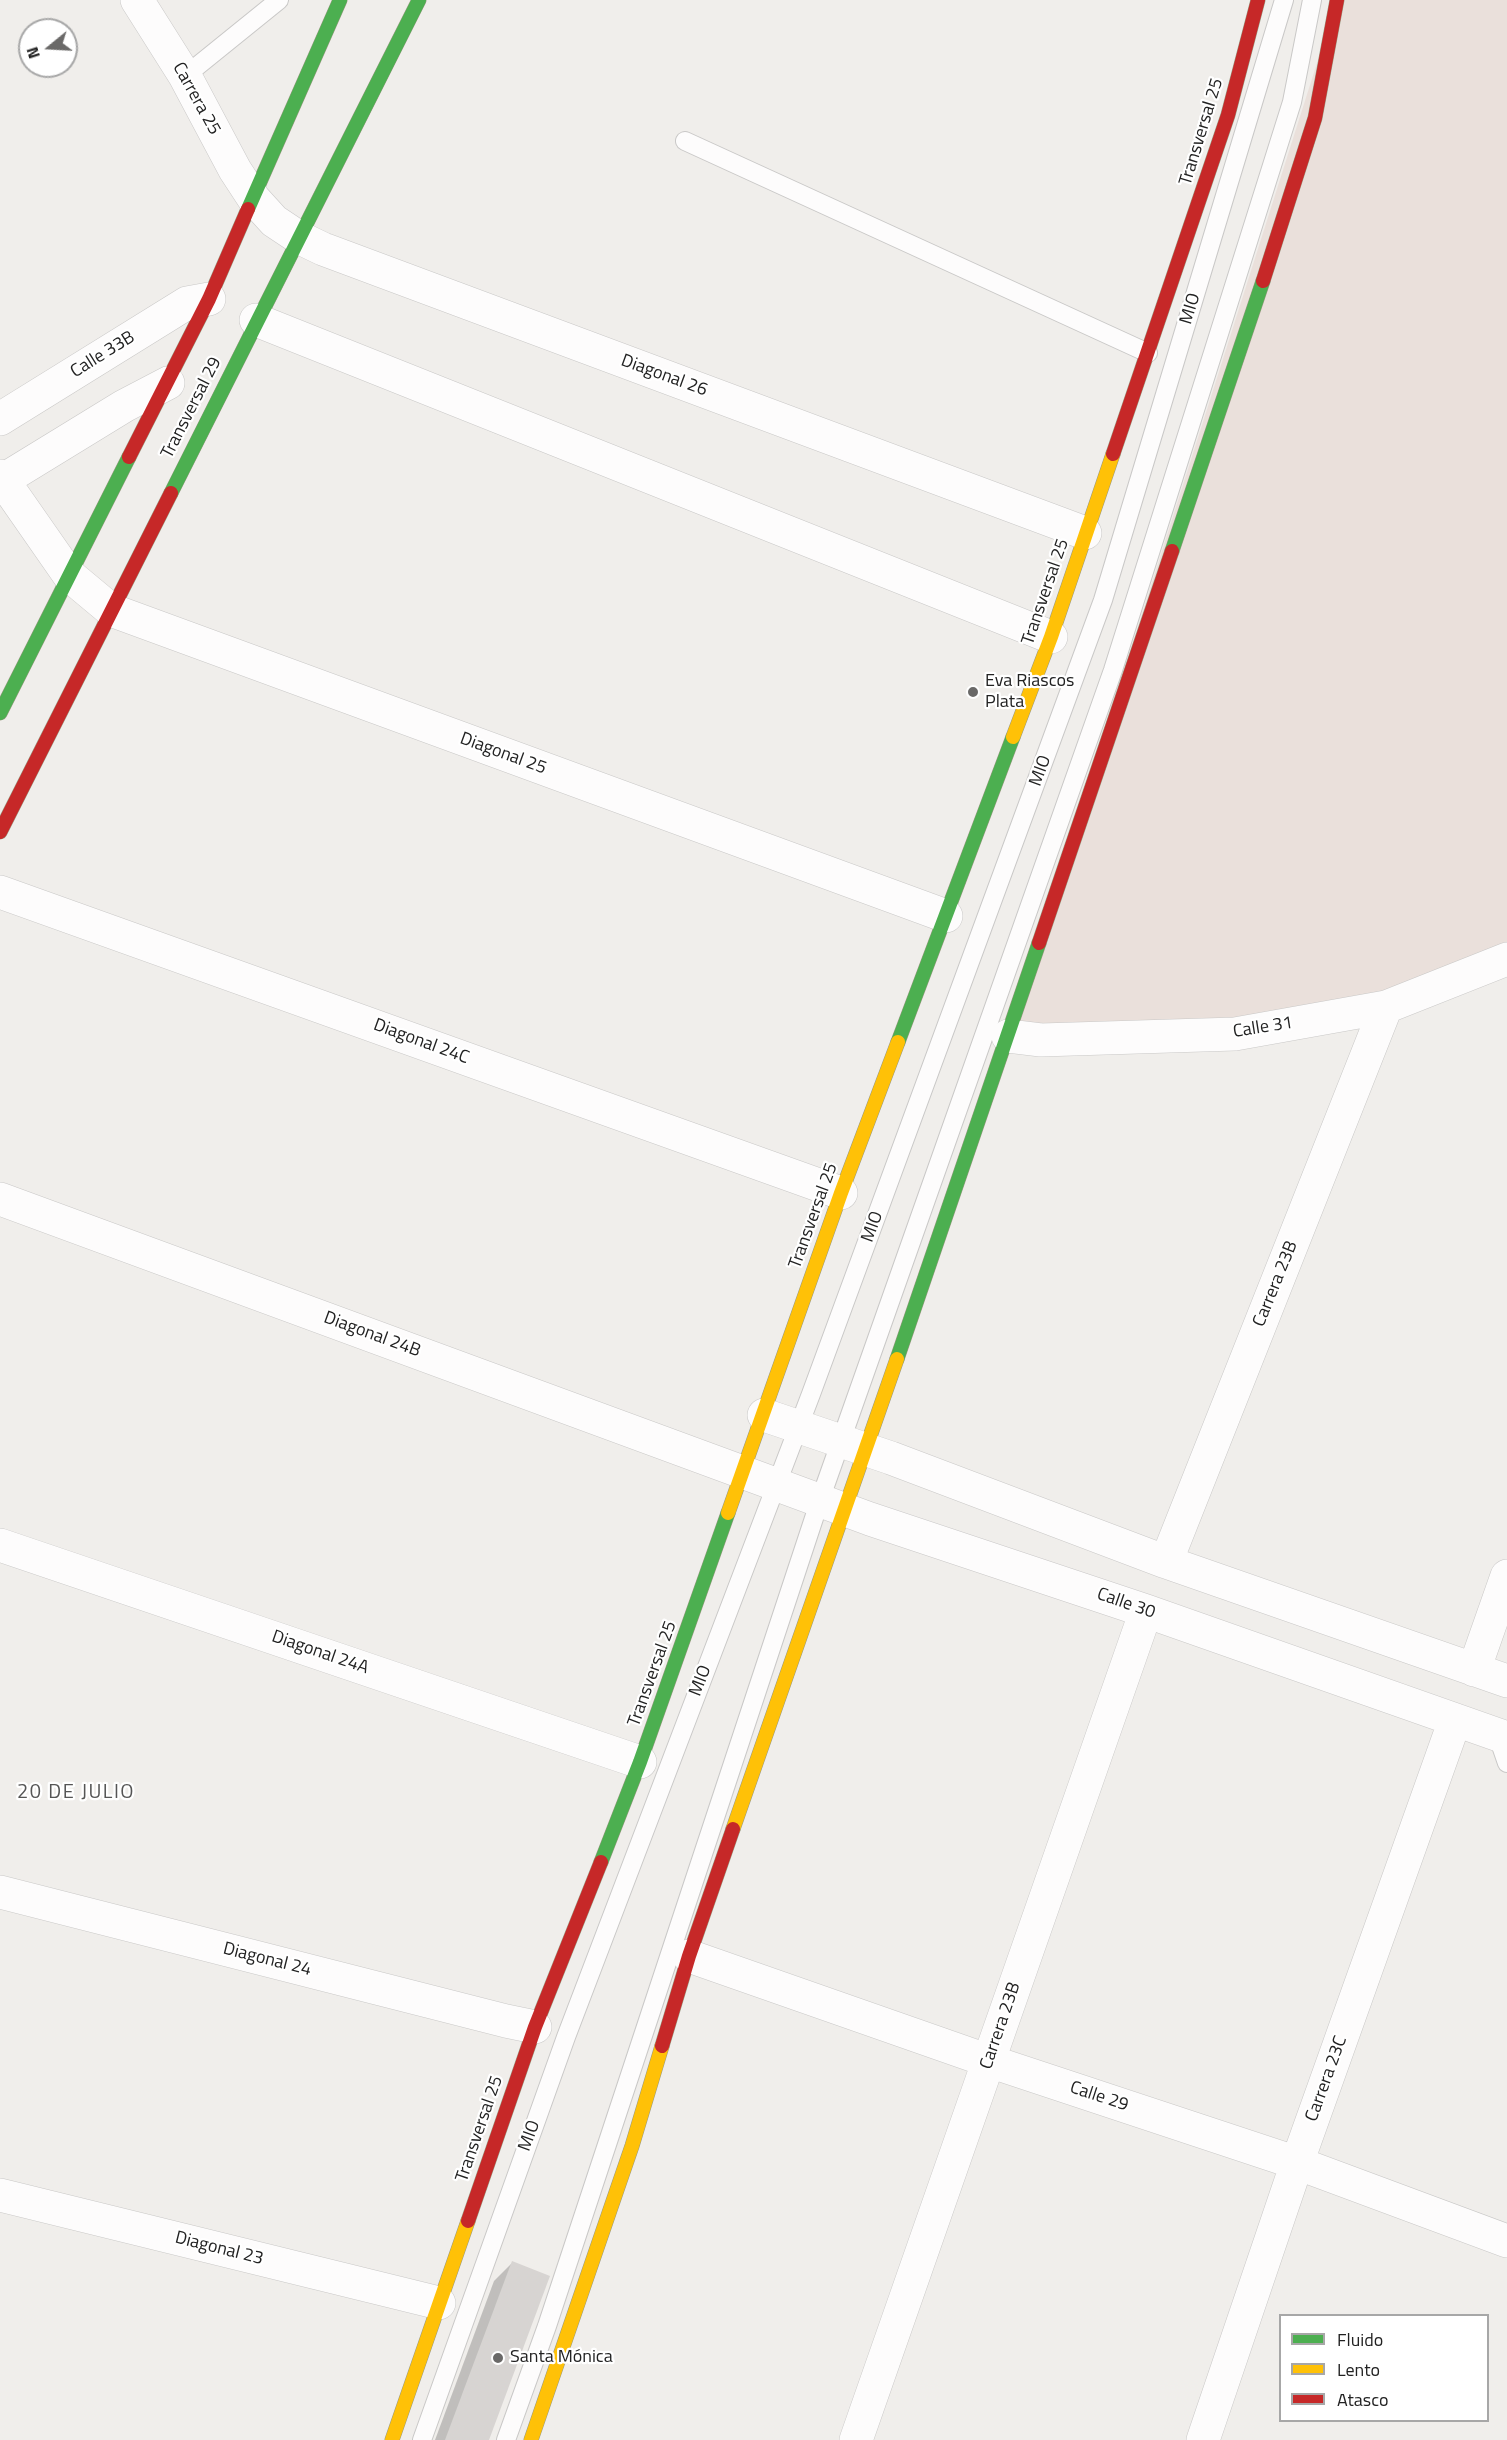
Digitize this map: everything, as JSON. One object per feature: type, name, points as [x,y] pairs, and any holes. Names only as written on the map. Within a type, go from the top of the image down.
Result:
[{"type":"main road","name":"Transversal 29","points":[[0,713],[209,299],[340,0]]},
{"type":"main road","name":"Transversal 29","points":[[0,832],[419,0]]},
{"type":"main road","name":"Transversal 25","points":[[392,2440],[535,2027],[640,1762],[841,1193],[1051,637],[1228,115],[1258,0]]},
{"type":"main road","points":[[531,2440],[632,2146],[689,1956],[832,1504],[1008,1036],[1248,327],[1315,118],[1337,0]]},
{"type":"street","name":"Carrera 25","points":[[137,0],[185,76],[235,170],[254,199]]},
{"type":"street","name":"Diagonal 26","points":[[254,199],[274,220],[298,237],[323,249],[1085,533]]},
{"type":"street","name":"Calle 33B","points":[[0,419],[187,303],[209,299]]},
{"type":"street","points":[[256,320],[1051,637]]},
{"type":"street","points":[[1,479],[124,406],[168,383]]},
{"type":"street","name":"Diagonal 25","points":[[1,479],[69,575],[111,610],[946,916]]},
{"type":"street","name":"Diagonal 24C","points":[[0,892],[841,1193]]},
{"type":"street","name":"Calle 31","points":[[1008,1036],[1041,1040],[1235,1034],[1386,1007],[1507,959]]},
{"type":"street","name":"Carrera 23B","points":[[1166,1562],[1386,1007]]},
{"type":"street","name":"Diagonal 24B","points":[[0,1198],[744,1472]]},
{"type":"street","points":[[764,1415],[854,1445],[1166,1562],[1507,1681]]},
{"type":"street","name":"Calle 30","points":[[744,1472],[1455,1720],[1504,1745]]},
{"type":"street","name":"Diagonal 24A","points":[[0,1545],[640,1762]]},
{"type":"street","points":[[1474,1670],[1507,1576]]},
{"type":"street","name":"Carrera 23B","points":[[856,2440],[1146,1611]]},
{"type":"street","name":"Carrera 23C","points":[[1203,2440],[1297,2163],[1455,1720]]},
{"type":"street","name":"Diagonal 24","points":[[0,1892],[535,2027]]},
{"type":"street","name":"Calle 29","points":[[689,1956],[989,2061],[1297,2163],[1507,2241]]},
{"type":"street","name":"Diagonal 23","points":[[0,2195],[439,2303]]},
{"type":"lane","points":[[185,76],[279,0]]},
{"type":"lane","name":"MIO","points":[[422,2440],[566,2037],[799,1427],[1103,600],[1284,0]]},
{"type":"lane","name":"MIO","points":[[506,2440],[854,1445],[1113,670],[1292,102],[1312,0]]},
{"type":"lane","points":[[685,141],[1148,353]]},
{"type":"shaded area","points":[[1337,0],[1507,0],[1507,959],[1386,1007],[1008,1036]]},
{"type":"building","name":"Santa Mónica","points":[[512,2261],[550,2276],[489,2440],[445,2440]]},
{"type":"traffic: fast","points":[[248,209],[340,0]]},
{"type":"traffic: fast","points":[[171,493],[419,0]]},
{"type":"traffic: fast","points":[[1172,551],[1263,281]]},
{"type":"traffic: fast","points":[[0,713],[129,457]]},
{"type":"traffic: fast","points":[[898,1042],[1013,737]]},
{"type":"traffic: fast","points":[[897,1359],[1039,943]]},
{"type":"traffic: fast","points":[[601,1862],[640,1762],[728,1513]]},
{"type":"traffic: slow","points":[[1013,737],[1051,637],[1113,454]]},
{"type":"traffic: slow","points":[[728,1513],[841,1193],[898,1042]]},
{"type":"traffic: slow","points":[[733,1829],[897,1359]]},
{"type":"traffic: slow","points":[[531,2440],[632,2146],[662,2046]]},
{"type":"traffic: slow","points":[[392,2440],[468,2221]]},
{"type":"traffic: jam","points":[[1113,454],[1228,115],[1258,0]]},
{"type":"traffic: jam","points":[[1263,281],[1315,118],[1337,0]]},
{"type":"traffic: jam","points":[[129,457],[209,299],[248,209]]},
{"type":"traffic: jam","points":[[0,832],[171,493]]},
{"type":"traffic: jam","points":[[1039,943],[1172,551]]},
{"type":"traffic: jam","points":[[662,2046],[689,1956],[733,1829]]},
{"type":"traffic: jam","points":[[468,2221],[535,2027],[601,1862]]},
{"type":"place","name":"Eva Riascos Plata","points":[[973,692]]},
{"type":"place","name":"Santa Mónica","points":[[498,2358]]},
{"type":"district","name":"20 DE JULIO","points":[[76,1793]]}]
